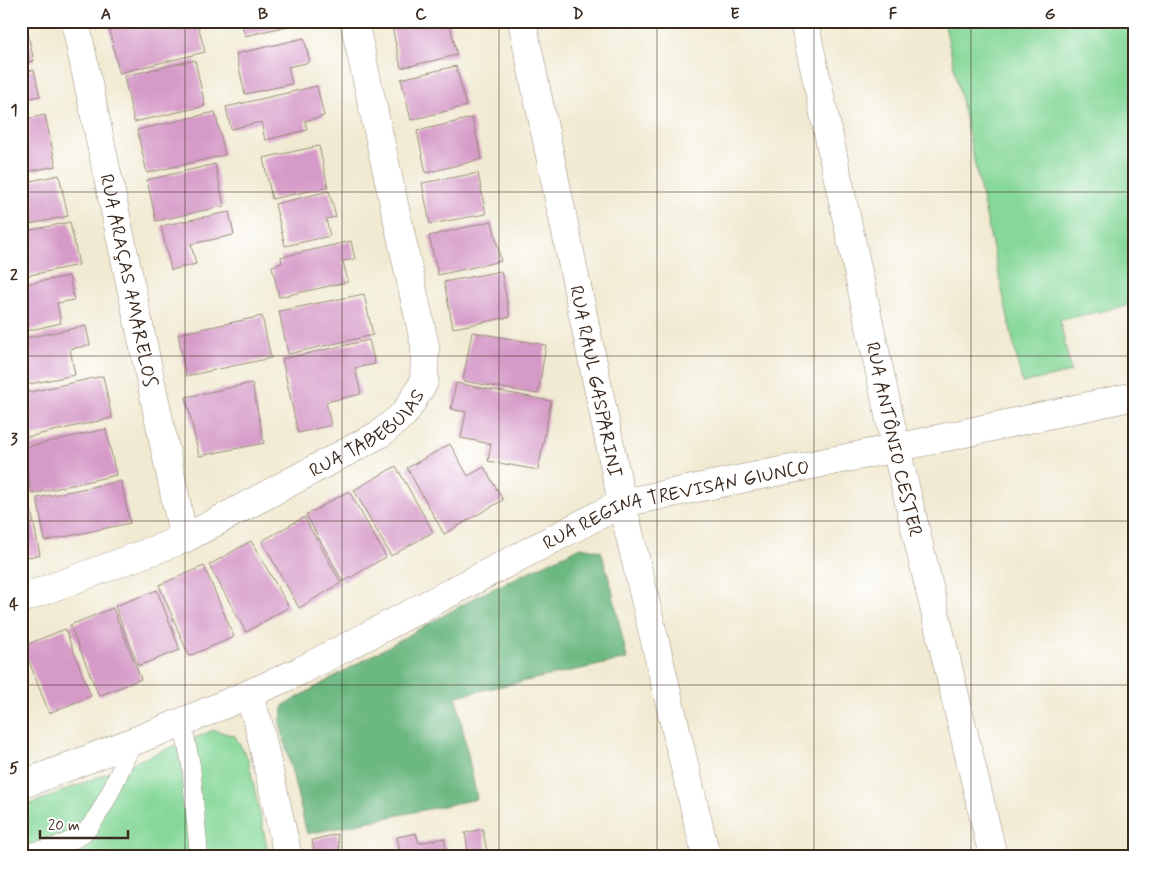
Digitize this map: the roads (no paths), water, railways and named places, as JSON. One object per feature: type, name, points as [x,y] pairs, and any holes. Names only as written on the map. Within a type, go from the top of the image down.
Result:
[{"type":"street","name":"RUA ARAÇAS AMARELOS","points":[[76,21],[184,539]]},
{"type":"street","name":"RUA TABEBUIAS","points":[[21,599],[184,539],[380,434],[405,413],[424,382],[425,346],[354,21]]},
{"type":"street","name":"RUA RAUL GASPARINI","points":[[522,21],[622,503],[706,856]]},
{"type":"street","name":"RUA ANTÔNIO CESTER","points":[[804,21],[896,448],[993,856]]},
{"type":"street","name":"RUA REGINA TREVISAN GIUNCO","points":[[21,785],[248,695],[300,671],[622,503],[896,448],[1135,396]]},
{"type":"street","points":[[248,695],[258,722],[288,856]]},
{"type":"lane","points":[[182,721],[191,765],[199,856]]},
{"type":"lane","points":[[21,854],[57,847],[82,835],[96,820],[132,742]]}]
